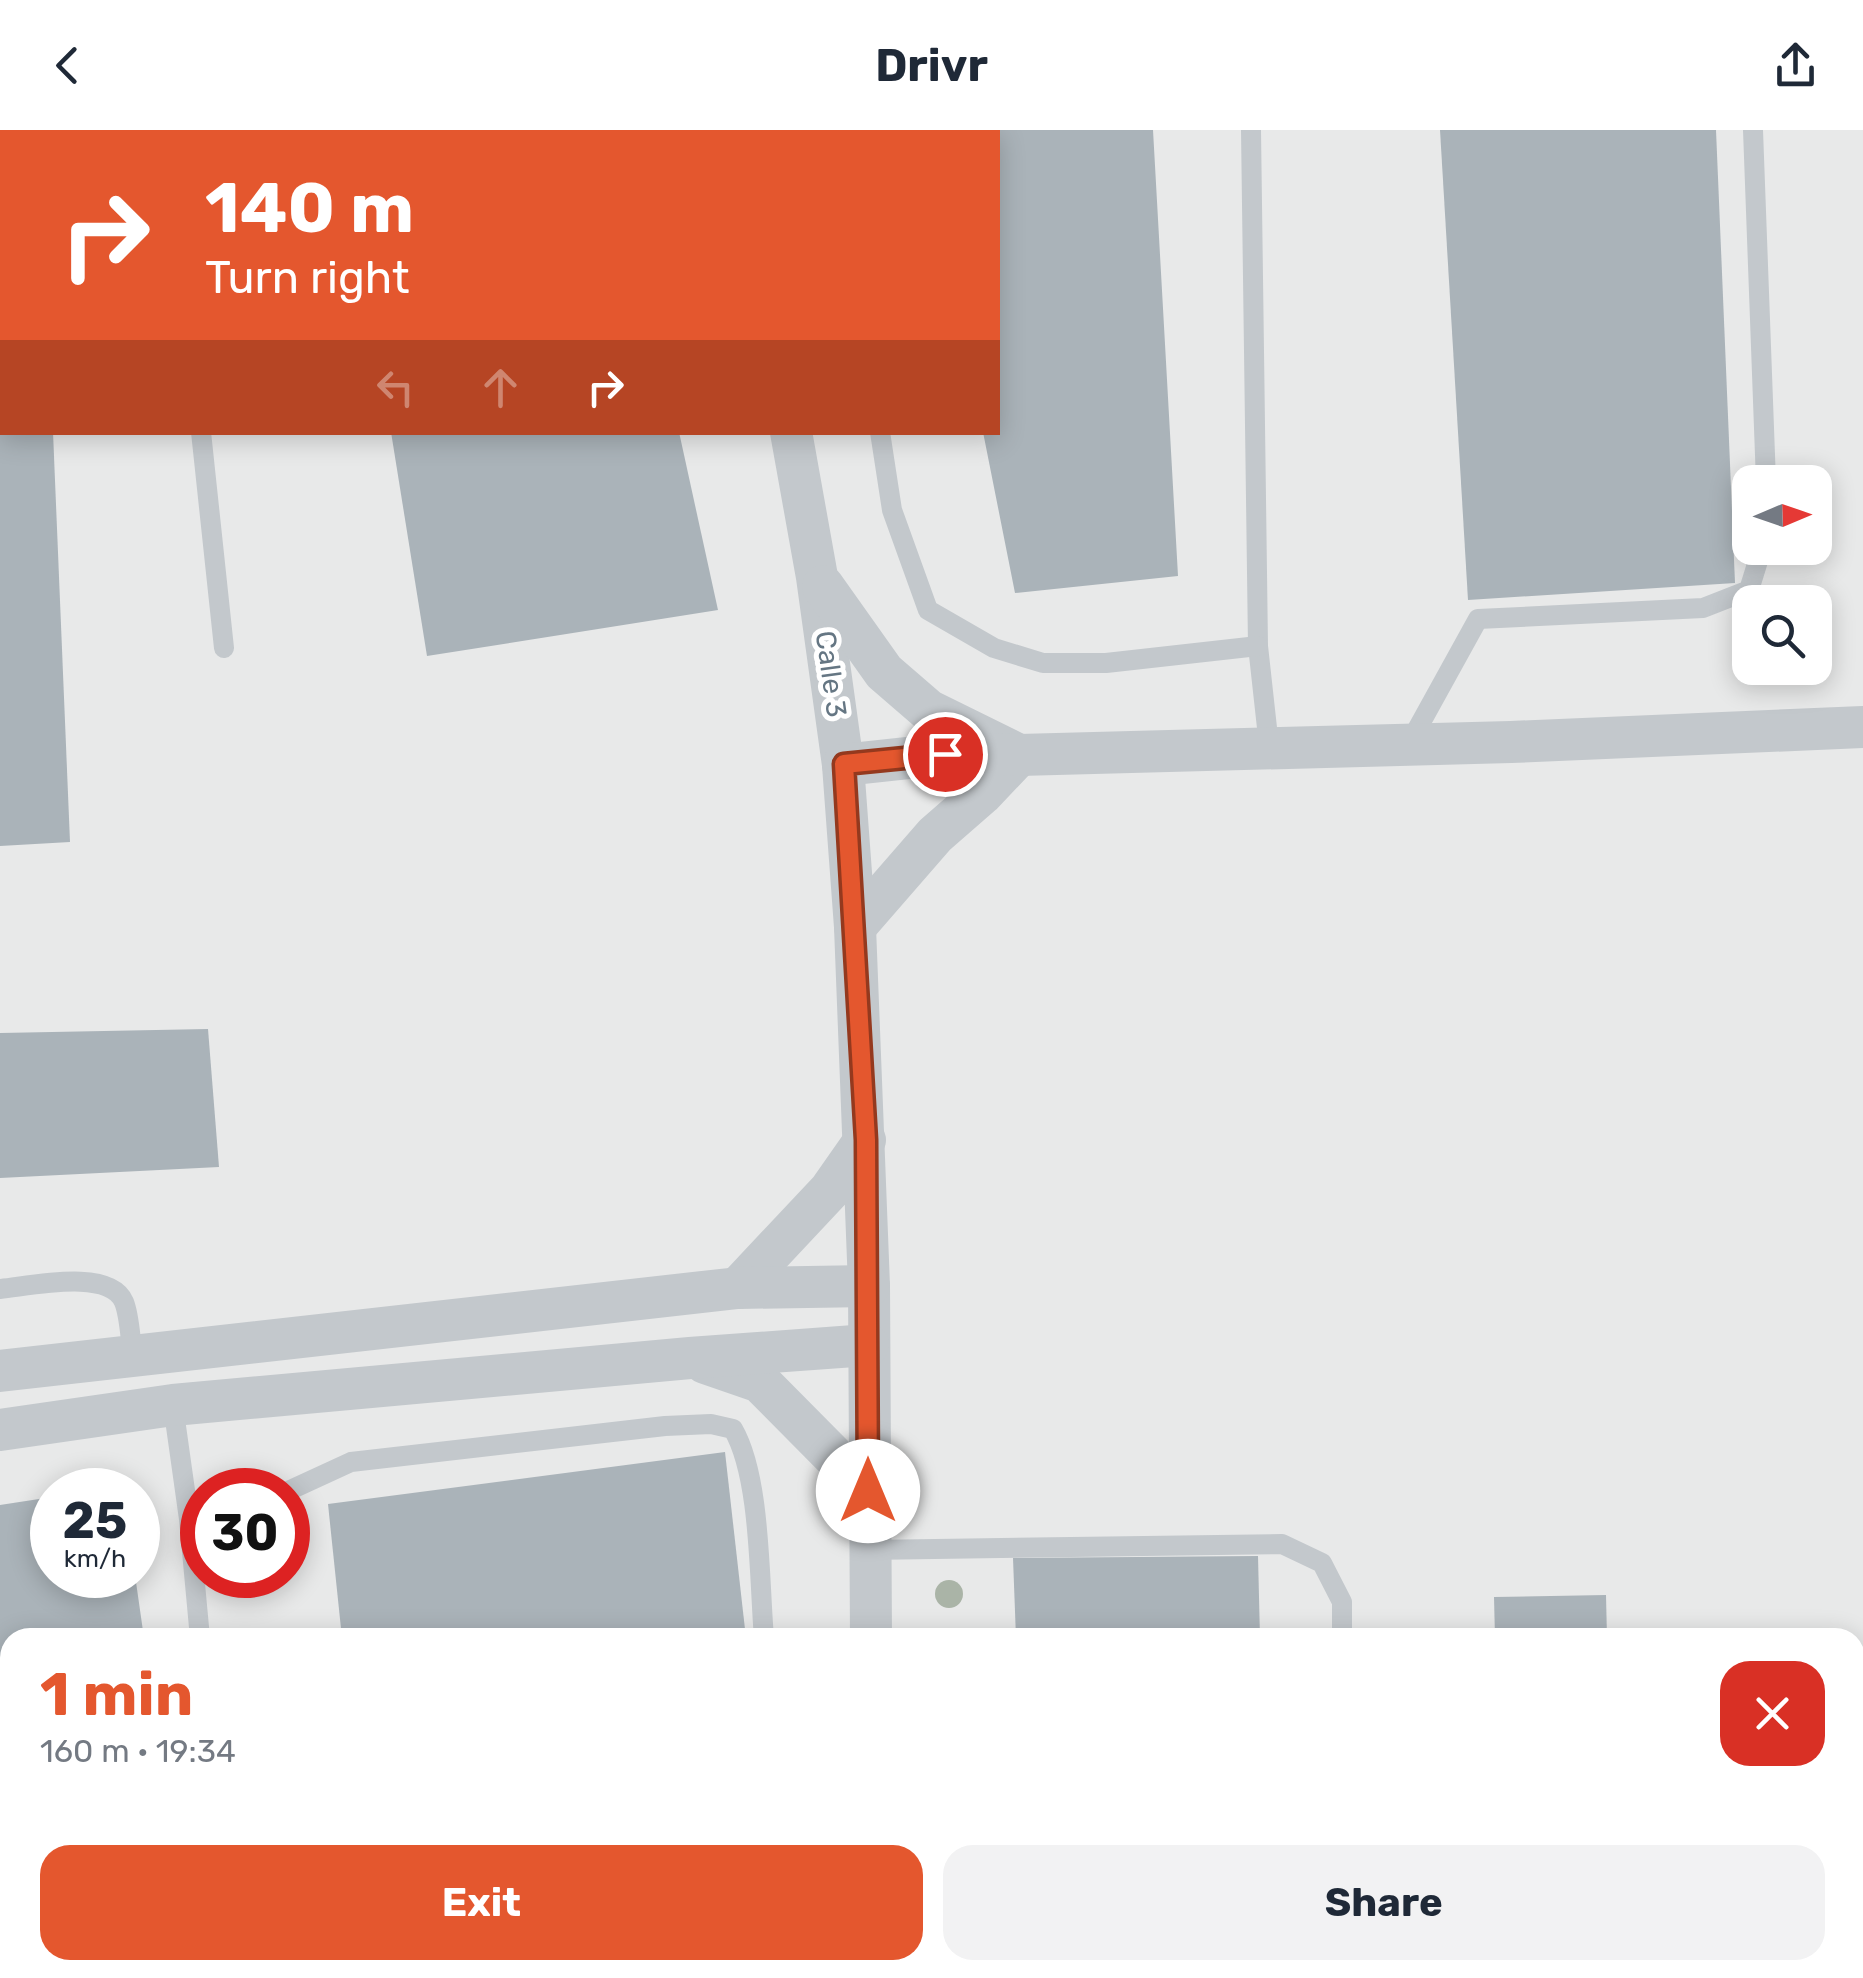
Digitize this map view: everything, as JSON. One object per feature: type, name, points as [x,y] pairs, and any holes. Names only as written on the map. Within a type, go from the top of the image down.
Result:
[{"type":"street","name":"Calle 3","points":[[791,435],[817,577],[844,764],[855,927],[866,1140],[871,1628]]},
{"type":"street","points":[[817,577],[884,672],[928,710],[1019,755]]},
{"type":"street","points":[[844,764],[945,754],[1409,744],[1863,727]]},
{"type":"street","points":[[855,927],[935,835],[1019,755]]},
{"type":"street","points":[[738,1288],[830,1190],[866,1140]]},
{"type":"street","points":[[868,1345],[173,1405],[8,1429],[5,1371],[738,1288],[869,1286]]},
{"type":"street","points":[[690,1358],[760,1382],[868,1491]]},
{"type":"lane","points":[[1252,130],[1258,646],[1269,746]]},
{"type":"lane","points":[[1753,130],[1765,465]]},
{"type":"lane","points":[[201,435],[224,648]]},
{"type":"lane","points":[[880,435],[892,510],[928,610],[960,629],[994,648],[1043,662],[1106,663],[1258,646]]},
{"type":"lane","points":[[1409,744],[1478,619],[1703,608],[1749,590],[1757,565]]},
{"type":"lane","points":[[0,1289],[96,1281],[114,1287],[124,1303],[132,1356]]},
{"type":"lane","points":[[173,1405],[186,1468]]},
{"type":"lane","points":[[310,1481],[351,1462],[665,1426],[711,1424],[733,1429],[741,1443],[752,1496],[763,1628]]},
{"type":"lane","points":[[868,1550],[1282,1544],[1322,1562],[1342,1602],[1342,1628]]},
{"type":"lane","points":[[199,1598],[200,1628]]},
{"type":"shaded area","points":[[1000,130],[1863,130],[1863,1628],[0,1628],[0,435],[1000,435]]},
{"type":"building","points":[[1000,130],[1153,130],[1178,576],[1015,593],[984,435],[1000,435]]},
{"type":"building","points":[[1440,130],[1716,130],[1735,583],[1468,600]]},
{"type":"building","points":[[0,435],[53,435],[70,842],[0,846]]},
{"type":"building","points":[[391,435],[680,435],[718,610],[427,656]]},
{"type":"building","points":[[208,1029],[219,1167],[0,1178],[0,1033]]},
{"type":"building","points":[[725,1452],[745,1628],[341,1628],[328,1504]]},
{"type":"building","points":[[30,1500],[30,1598],[138,1598],[143,1628],[0,1628],[0,1505]]},
{"type":"building","points":[[1258,1556],[1260,1628],[1016,1628],[1013,1558]]},
{"type":"building","points":[[1606,1595],[1607,1628],[1495,1628],[1494,1597]]},
{"type":"route","points":[[868,1491],[866,1140],[844,764],[945,754]]}]
